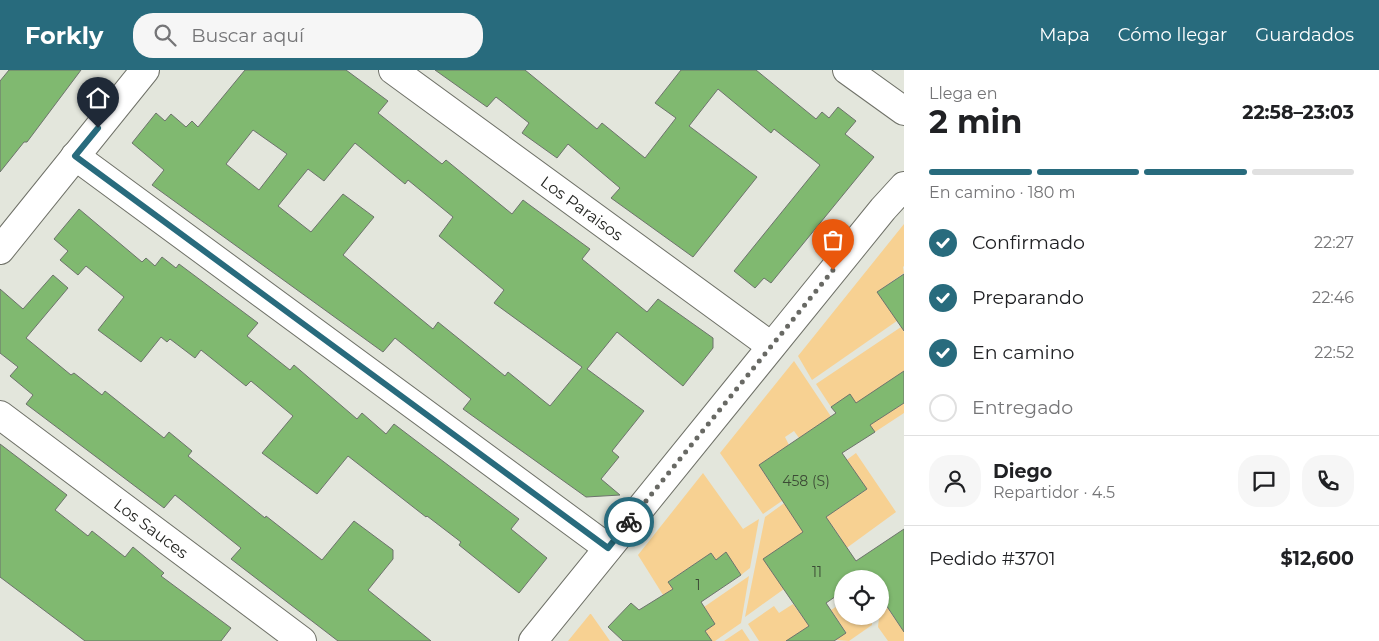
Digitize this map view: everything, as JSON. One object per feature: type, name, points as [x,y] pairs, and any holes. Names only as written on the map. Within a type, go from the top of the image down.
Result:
[{"type":"street","points":[[0,250],[144,70]]},
{"type":"street","name":"Los Paraisos","points":[[393,70],[772,346]]},
{"type":"street","points":[[847,70],[904,111]]},
{"type":"street","points":[[75,156],[608,548]]},
{"type":"street","points":[[533,641],[883,209],[904,186]]},
{"type":"street","name":"Los Sauces","points":[[0,415],[302,641]]},
{"type":"shaded area","points":[[904,224],[904,273],[877,292],[892,313],[904,316],[812,380],[798,356]]},
{"type":"shaded area","points":[[901,327],[904,332],[904,371],[882,386],[897,408],[904,403],[904,413],[875,432],[850,395],[831,407],[816,384]]},
{"type":"shaded area","points":[[794,361],[850,445],[836,444],[821,423],[799,438],[794,431],[785,437],[789,445],[759,465],[773,487],[792,494],[763,514],[720,453]]},
{"type":"shaded area","points":[[856,453],[896,512],[837,555],[831,545],[841,538],[826,517],[866,490],[852,467],[837,467]]},
{"type":"shaded area","points":[[703,473],[743,529],[759,519],[750,568],[741,575],[726,553],[716,560],[711,553],[669,581],[673,589],[663,595],[638,555]]},
{"type":"shaded area","points":[[794,496],[804,532],[764,559],[784,589],[745,617],[765,517]]},
{"type":"shaded area","points":[[749,576],[741,623],[715,641],[712,641],[705,631],[715,624],[704,607]]},
{"type":"shaded area","points":[[793,604],[809,626],[787,641],[759,641],[748,624],[774,606],[779,613]]},
{"type":"shaded area","points":[[889,610],[901,628],[904,626],[904,641],[888,641],[878,625],[889,625]]},
{"type":"shaded area","points":[[590,614],[610,641],[568,641]]},
{"type":"shaded area","points":[[841,625],[872,625],[849,641],[836,640],[846,632]]},
{"type":"shaded area","points":[[742,629],[750,641],[724,641]]},
{"type":"building","points":[[9,70],[81,70],[27,142],[24,142],[0,172],[0,81]]},
{"type":"building","points":[[245,70],[346,70],[388,101],[378,113],[442,164],[446,160],[512,214],[523,200],[590,249],[582,259],[647,312],[658,299],[713,338],[713,348],[683,386],[617,332],[587,369],[644,411],[612,451],[619,457],[601,479],[620,495],[586,497],[463,409],[471,399],[395,338],[383,352],[152,185],[164,170],[132,143],[156,113],[165,121],[171,114],[186,127],[192,121],[198,127]],"holes":[[[253,130],[287,154],[259,190],[226,164]],[[355,143],[405,184],[408,180],[453,217],[439,236],[504,290],[494,303],[582,367],[550,406],[508,372],[505,376],[438,322],[433,329],[343,255],[374,217],[343,194],[311,232],[278,206],[308,169],[324,181]]]},
{"type":"building","points":[[435,70],[525,70],[597,129],[602,123],[645,158],[676,118],[655,103],[681,70],[756,70],[816,119],[822,112],[829,118],[838,107],[856,121],[845,134],[874,157],[771,283],[764,278],[755,288],[734,271],[820,165],[774,129],[771,133],[718,89],[689,126],[757,177],[693,257],[611,198],[620,188],[568,144],[557,158],[522,133],[529,123],[496,97],[487,107]]},
{"type":"building","points":[[79,209],[142,262],[146,258],[155,266],[162,257],[176,268],[179,264],[258,323],[247,336],[290,370],[294,365],[357,419],[362,413],[386,434],[394,424],[519,519],[511,529],[547,558],[519,593],[459,545],[461,542],[348,456],[317,494],[262,453],[293,416],[251,381],[246,386],[201,350],[195,358],[170,339],[167,342],[161,337],[141,362],[98,330],[124,297],[86,266],[78,275],[60,260],[68,251],[54,239]]},
{"type":"building","points":[[904,274],[904,331],[877,292]]},
{"type":"building","points":[[53,275],[68,288],[26,338],[71,375],[74,373],[102,395],[105,391],[164,438],[169,432],[192,451],[188,456],[265,518],[266,516],[322,560],[354,521],[393,550],[393,559],[368,590],[431,641],[338,641],[231,559],[241,548],[175,495],[164,508],[26,404],[33,395],[10,376],[18,367],[0,353],[0,289],[23,309]]},
{"type":"building","points":[[904,371],[904,403],[870,425],[875,432],[842,453],[867,489],[826,517],[856,561],[904,529],[904,632],[889,610],[889,570],[834,570],[834,598],[826,603],[834,615],[834,625],[841,625],[846,633],[834,641],[786,641],[809,626],[763,559],[803,532],[759,465],[836,413],[831,407],[850,394],[856,403]]},
{"type":"building","points":[[0,444],[67,495],[55,510],[88,536],[92,531],[125,557],[133,547],[164,573],[161,576],[231,628],[221,641],[85,641],[0,577]]},
{"type":"building","points":[[726,552],[741,575],[701,602],[715,624],[705,631],[712,641],[623,641],[608,627],[631,603],[639,610],[673,589],[668,582],[711,553],[716,560]]},
{"type":"way so far","points":[[629,522],[833,270]]},
{"type":"route","points":[[98,128],[75,156],[608,548],[629,522]]}]
